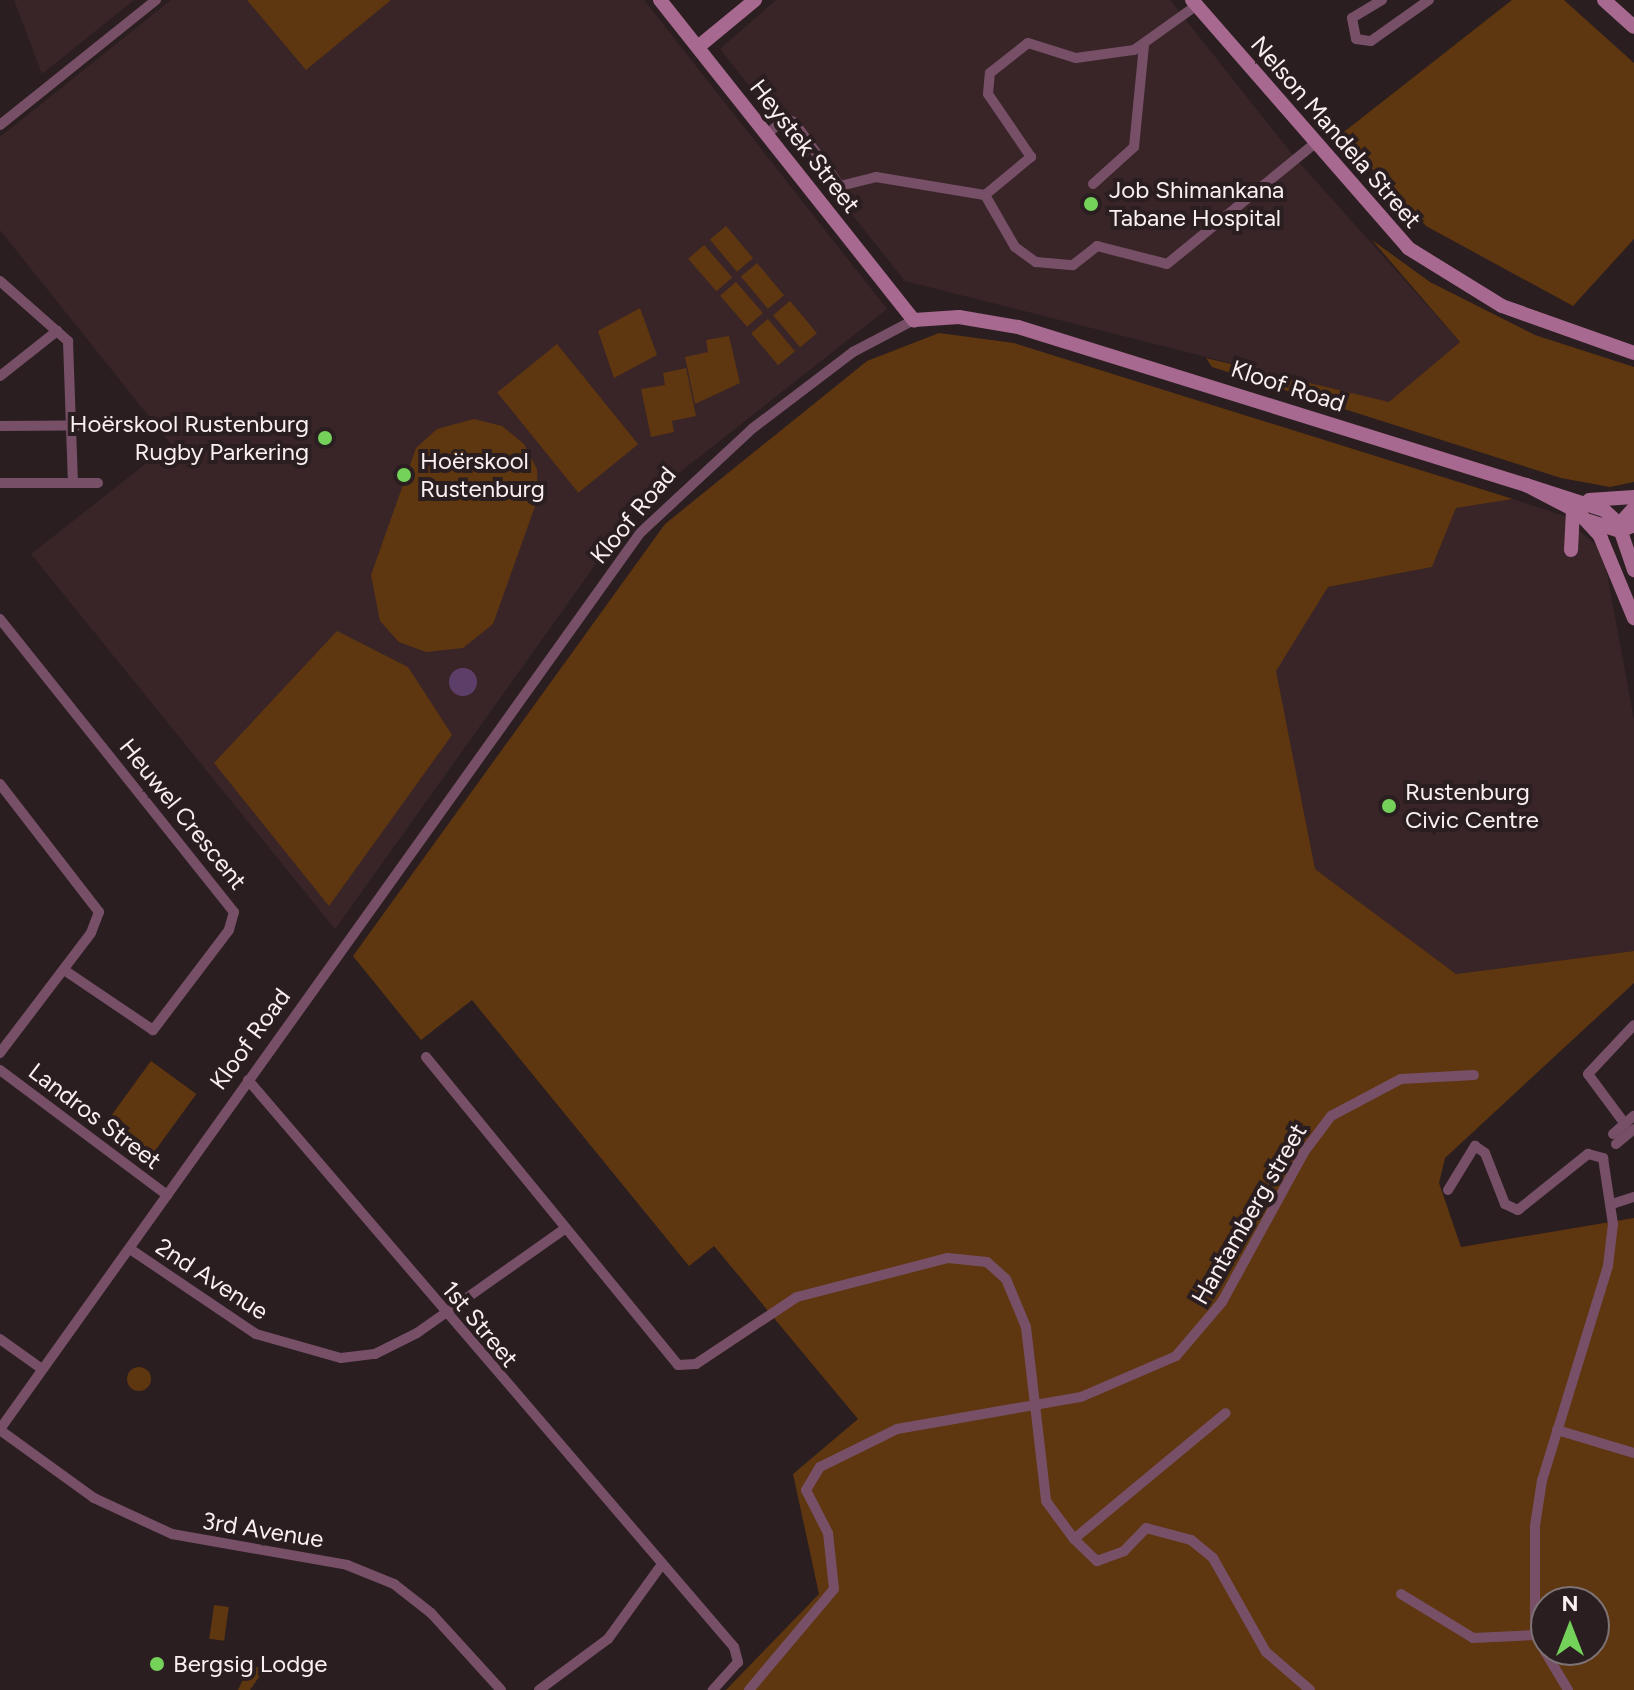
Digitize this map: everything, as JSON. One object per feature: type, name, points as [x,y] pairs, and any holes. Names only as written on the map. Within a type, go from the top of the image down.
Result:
[{"type":"street","points":[[0,125],[156,0]]},
{"type":"street","name":"Heystek Street","points":[[660,0],[914,320]]},
{"type":"street","points":[[698,47],[755,0]]},
{"type":"street","points":[[1382,0],[1352,18],[1356,39],[1371,41],[1429,0]]},
{"type":"street","points":[[1604,0],[1634,27]]},
{"type":"street","points":[[767,134],[785,119],[794,122],[840,186],[876,177],[985,195],[1031,157],[988,94],[990,73],[1028,43],[1090,59],[1144,45],[1195,3]]},
{"type":"street","name":"Nelson Mandela Street","points":[[1195,3],[1385,227],[1436,268],[1551,327],[1634,353]]},
{"type":"street","points":[[1093,184],[1134,147],[1144,45]]},
{"type":"street","points":[[985,195],[1019,253],[1036,262],[1073,265],[1097,246],[1167,264],[1314,144]]},
{"type":"street","points":[[0,281],[70,346],[73,482]]},
{"type":"street","name":"Kloof Road","points":[[0,1430],[248,1080],[665,504],[833,366],[914,320],[959,317],[1018,327],[1526,485],[1588,521],[1609,547],[1634,618]]},
{"type":"street","points":[[0,376],[57,331]]},
{"type":"street","points":[[0,426],[137,425]]},
{"type":"street","points":[[0,483],[98,483]]},
{"type":"street","points":[[1526,485],[1584,499],[1634,497]]},
{"type":"street","points":[[1584,499],[1622,527],[1634,570]]},
{"type":"street","points":[[1609,547],[1634,508]]},
{"type":"street","points":[[1571,550],[1577,531],[1573,510]]},
{"type":"street","points":[[1588,521],[1622,527]]},
{"type":"street","name":"Heuwel Crescent","points":[[0,619],[234,912],[229,930],[153,1030],[64,970]]},
{"type":"street","points":[[0,784],[97,905],[96,925],[0,1053]]},
{"type":"street","points":[[1629,1126],[1588,1074],[1634,1025]]},
{"type":"street","points":[[426,1057],[684,1367],[797,1297],[948,1258],[987,1262],[1006,1279],[1024,1319],[1046,1501],[1074,1539],[1097,1561],[1124,1551],[1146,1528],[1191,1540],[1213,1558],[1276,1665],[1310,1690]]},
{"type":"street","name":"Landros Street","points":[[0,1070],[167,1195]]},
{"type":"street","name":"Hantamberg street","points":[[749,1690],[830,1597],[836,1576],[828,1533],[807,1481],[842,1453],[928,1420],[1036,1408],[1125,1382],[1188,1345],[1222,1302],[1304,1152],[1331,1116],[1401,1079],[1474,1075]]},
{"type":"street","name":"1st Street","points":[[248,1080],[660,1567],[737,1651],[738,1662],[713,1690]]},
{"type":"street","points":[[1614,1139],[1629,1126],[1634,1116]]},
{"type":"street","points":[[1448,1190],[1475,1146],[1485,1153],[1505,1204],[1524,1209],[1597,1152],[1612,1204],[1608,1266],[1557,1430],[1535,1526],[1535,1586]]},
{"type":"street","points":[[1612,1204],[1634,1197]]},
{"type":"street","name":"2nd Avenue","points":[[130,1249],[256,1334],[325,1356],[375,1354],[447,1315],[566,1228]]},
{"type":"street","points":[[0,1339],[42,1369]]},
{"type":"street","points":[[1074,1539],[1226,1413]]},
{"type":"street","name":"3rd Avenue","points":[[0,1430],[94,1498],[172,1534],[334,1562],[394,1584],[431,1613],[501,1690]]},
{"type":"street","points":[[1557,1430],[1634,1453]]},
{"type":"street","points":[[539,1690],[608,1639],[660,1567]]},
{"type":"street","points":[[1401,1594],[1473,1638],[1530,1635]]},
{"type":"street","points":[[1554,1666],[1568,1690]]},
{"type":"shaded area","points":[[14,0],[134,0],[42,74]]},
{"type":"shaded area","name":"Hoërskool Rustenburg","points":[[171,0],[644,0],[887,309],[637,506],[335,929],[31,554],[171,444],[0,230],[0,137]]},
{"type":"shaded area","points":[[247,0],[391,0],[306,70]]},
{"type":"shaded area","name":"Job Shimankana Tabane Hospital","points":[[776,0],[1170,0],[1296,159],[1460,342],[1389,403],[905,281],[720,49]]},
{"type":"shaded area","points":[[1512,0],[1564,0],[1634,63],[1634,239],[1573,306],[1426,226],[1340,135]]},
{"type":"shaded area","points":[[726,226],[753,258],[737,272],[710,239]]},
{"type":"shaded area","points":[[1372,240],[1430,282],[1535,335],[1634,367],[1634,482],[1610,487],[1561,478],[1212,367],[1206,358],[1389,402],[1460,342]]},
{"type":"shaded area","points":[[704,245],[732,277],[716,291],[688,259]]},
{"type":"shaded area","points":[[757,263],[784,295],[768,309],[741,276]]},
{"type":"shaded area","points":[[736,282],[763,313],[747,327],[720,296]]},
{"type":"shaded area","points":[[790,301],[817,333],[800,347],[773,315]]},
{"type":"shaded area","points":[[640,308],[657,355],[614,378],[598,331]]},
{"type":"shaded area","points":[[768,319],[795,351],[778,365],[751,333]]},
{"type":"shaded area","points":[[939,333],[1014,343],[1513,499],[1456,508],[1432,567],[1328,587],[1276,671],[1315,869],[1456,974],[1634,951],[1634,983],[1445,1158],[1439,1183],[1461,1247],[1634,1218],[1634,1690],[726,1690],[819,1594],[793,1474],[858,1419],[714,1246],[689,1266],[472,1000],[421,1040],[353,956],[665,524],[867,361]]},
{"type":"shaded area","points":[[729,336],[740,383],[695,404],[685,357],[708,352],[706,340]]},
{"type":"shaded area","points":[[557,344],[638,444],[578,493],[497,392]]},
{"type":"shaded area","points":[[686,368],[696,416],[672,421],[674,432],[651,437],[641,389],[665,385],[663,373]]},
{"type":"shaded area","points":[[474,419],[502,426],[524,444],[537,469],[538,498],[493,624],[463,648],[426,652],[399,642],[380,621],[371,575],[416,448],[437,429]]},
{"type":"shaded area","name":"Rustenburg Civic Centre","points":[[1513,499],[1564,516],[1603,552],[1634,720],[1634,951],[1456,974],[1315,869],[1275,671],[1328,587],[1432,567],[1456,508]]},
{"type":"shaded area","points":[[337,631],[408,667],[452,735],[329,906],[214,763]]},
{"type":"shaded area","points":[[463,668],[473,672],[477,682],[473,692],[463,696],[453,692],[449,682],[453,672]]},
{"type":"shaded area","points":[[151,1061],[196,1094],[148,1160],[103,1127]]},
{"type":"shaded area","points":[[139,1367],[148,1370],[151,1379],[148,1388],[139,1391],[130,1388],[127,1379],[130,1370]]},
{"type":"shaded area","points":[[214,1605],[229,1607],[224,1641],[209,1639]]},
{"type":"shaded area","points":[[251,1663],[263,1671],[250,1690],[238,1690]]},
{"type":"place","name":"Job Shimankana Tabane Hospital","points":[[1091,204]]},
{"type":"place","name":"Hoërskool Rustenburg Rugby Parkering","points":[[325,438]]},
{"type":"place","name":"Hoërskool Rustenburg","points":[[404,475]]},
{"type":"place","name":"Rustenburg Civic Centre","points":[[1389,806]]},
{"type":"place","name":"Bergsig Lodge","points":[[157,1664]]}]
